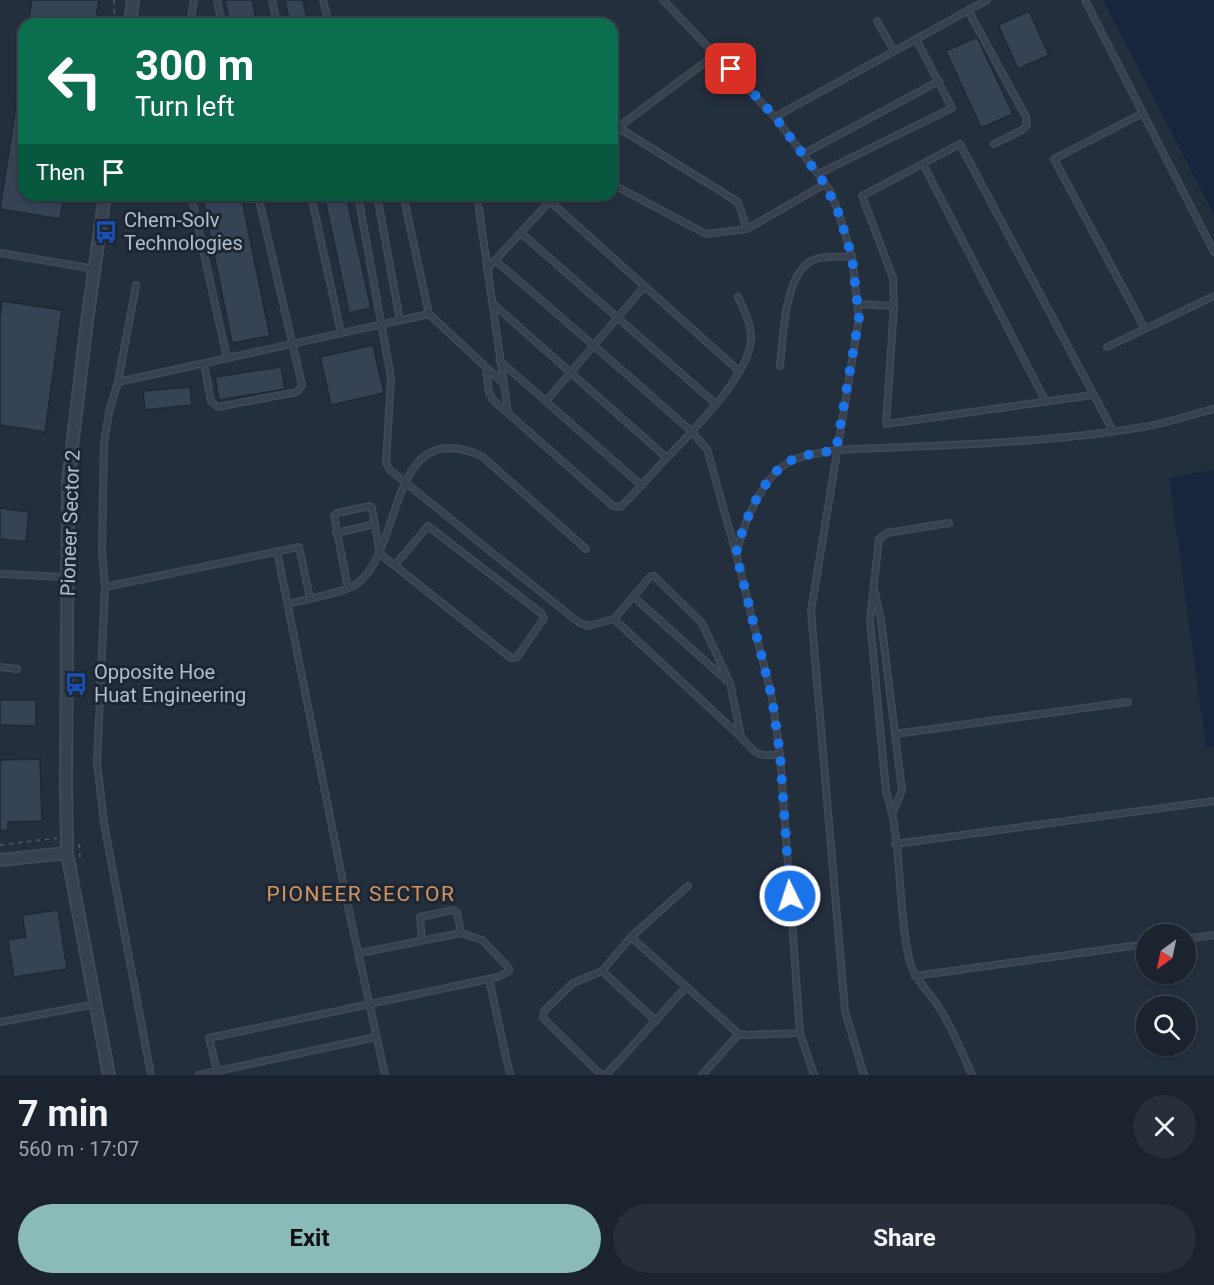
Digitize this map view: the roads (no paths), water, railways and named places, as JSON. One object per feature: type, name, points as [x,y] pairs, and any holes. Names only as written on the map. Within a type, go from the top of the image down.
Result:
[{"type":"street","points":[[131,18],[133,0]]},
{"type":"street","name":"Pioneer Sector 2","points":[[104,201],[68,481],[67,852],[110,1075]]},
{"type":"street","points":[[0,860],[67,852]]},
{"type":"lane","points":[[191,18],[194,0]]},
{"type":"lane","points":[[217,0],[221,18]]},
{"type":"lane","points":[[272,0],[276,18]]},
{"type":"lane","points":[[323,0],[328,18]]},
{"type":"lane","points":[[663,0],[775,117],[818,174],[839,214],[852,257],[859,318],[811,611],[845,1011],[864,1075]]},
{"type":"lane","points":[[775,117],[987,0]]},
{"type":"lane","points":[[1085,0],[1214,252]]},
{"type":"lane","points":[[968,10],[1026,117],[1027,125],[1023,130],[994,144]]},
{"type":"lane","points":[[877,21],[894,51]]},
{"type":"lane","points":[[818,174],[952,108],[916,39]]},
{"type":"lane","points":[[716,54],[619,128],[738,202],[747,229]]},
{"type":"lane","points":[[803,154],[939,81]]},
{"type":"lane","points":[[1143,113],[1054,159],[1145,329]]},
{"type":"lane","points":[[1093,395],[886,424],[894,306],[893,278],[862,196],[960,144],[1113,431]]},
{"type":"lane","points":[[923,164],[1046,402]]},
{"type":"lane","points":[[618,187],[706,234],[747,229],[825,184]]},
{"type":"lane","points":[[192,201],[227,358]]},
{"type":"lane","points":[[204,364],[211,401],[218,406],[297,392],[302,385],[259,201]]},
{"type":"lane","points":[[312,201],[341,333]]},
{"type":"lane","points":[[359,201],[392,378],[386,463],[390,470],[579,622],[588,626],[614,619],[650,576],[654,576],[702,622],[730,683],[741,737]]},
{"type":"lane","points":[[378,201],[400,320]]},
{"type":"lane","points":[[405,201],[429,314],[504,384]]},
{"type":"lane","points":[[478,201],[508,413]]},
{"type":"lane","points":[[488,269],[550,201],[740,371]]},
{"type":"lane","points":[[521,233],[716,404]]},
{"type":"lane","points":[[0,253],[95,269]]},
{"type":"lane","points":[[780,366],[787,306],[799,271],[811,261],[828,256],[852,257]]},
{"type":"lane","points":[[495,260],[692,432],[707,449],[772,698],[780,754],[800,1033],[814,1075]]},
{"type":"lane","points":[[136,285],[104,444],[102,549],[105,587],[97,762],[104,823],[152,1075]]},
{"type":"lane","points":[[546,401],[644,287]]},
{"type":"lane","points":[[1107,347],[1214,296]]},
{"type":"lane","points":[[486,368],[491,397],[616,507],[620,507],[692,432],[740,371],[751,340],[748,318],[738,297]]},
{"type":"lane","points":[[492,303],[667,458]]},
{"type":"lane","points":[[858,304],[894,306]]},
{"type":"lane","points":[[118,382],[429,314]]},
{"type":"lane","points":[[500,361],[641,485]]},
{"type":"lane","points":[[736,553],[741,530],[754,504],[780,469],[790,461],[809,455],[836,450],[1052,438],[1146,426],[1214,409]]},
{"type":"lane","points":[[288,604],[348,588],[359,582],[380,554],[404,483],[417,462],[427,453],[440,448],[457,448],[483,457],[586,549]]},
{"type":"lane","points":[[348,588],[333,518],[337,513],[369,506],[372,508],[380,554],[511,658],[517,657],[544,618],[541,613],[428,526],[395,565]]},
{"type":"lane","points":[[949,524],[887,533],[879,539],[870,620],[886,791],[893,812],[903,927],[909,960],[915,976],[940,1009],[972,1075]]},
{"type":"lane","points":[[336,533],[375,525]]},
{"type":"lane","points":[[105,587],[299,547],[310,598]]},
{"type":"lane","points":[[277,551],[384,1075]]},
{"type":"lane","points":[[0,574],[67,577]]},
{"type":"lane","points":[[874,588],[881,620],[902,790],[893,812]]},
{"type":"lane","points":[[634,597],[730,683]]},
{"type":"lane","points":[[614,619],[760,756],[780,754]]},
{"type":"lane","points":[[0,667],[17,669]]},
{"type":"lane","points":[[895,734],[1128,702]]},
{"type":"lane","points":[[895,843],[1214,801]]},
{"type":"lane","points":[[686,987],[606,1075],[599,1073],[543,1018],[544,1011],[573,983],[602,971],[631,938],[688,885]]},
{"type":"lane","points":[[422,940],[420,917],[453,910],[457,912],[461,933]]},
{"type":"lane","points":[[218,1073],[209,1038],[498,977],[509,971],[509,968],[482,940],[461,933],[360,953]]},
{"type":"lane","points":[[1196,937],[1214,935]]},
{"type":"lane","points":[[631,938],[740,1034],[800,1033]]},
{"type":"lane","points":[[915,976],[1136,945]]},
{"type":"lane","points":[[602,971],[656,1021]]},
{"type":"lane","points":[[489,979],[510,1075]]},
{"type":"lane","points":[[0,1022],[96,1004]]},
{"type":"lane","points":[[702,1075],[740,1034]]},
{"type":"lane","points":[[200,1075],[218,1073],[376,1037]]},
{"type":"water","points":[[1103,0],[1214,0],[1214,215]]},
{"type":"water","points":[[1214,470],[1214,746],[1206,748],[1169,477]]},
{"type":"place","name":"Chem-Solv Technologies","points":[[106,232]]},
{"type":"place","name":"Opposite Hoe Huat Engineering","points":[[76,684]]},
{"type":"district","name":"PIONEER SECTOR","points":[[361,894]]}]
